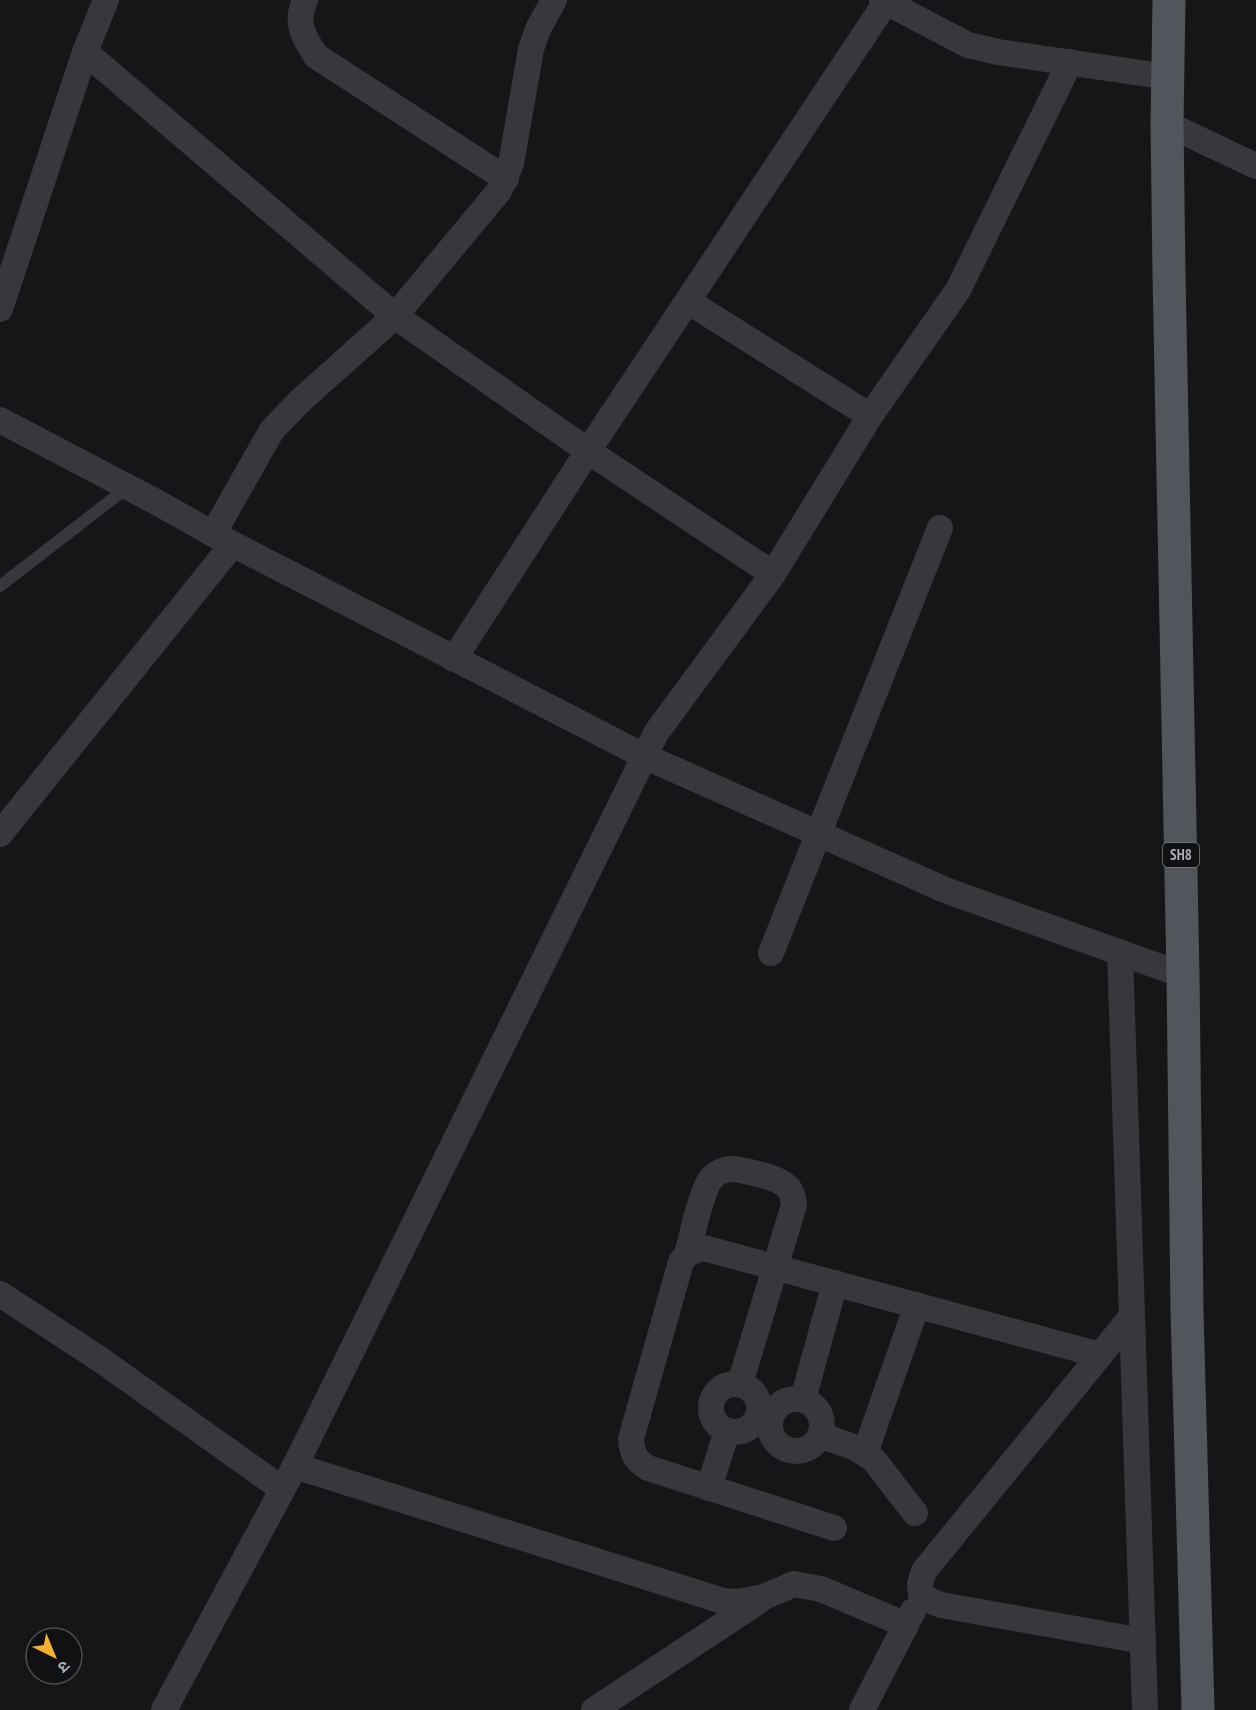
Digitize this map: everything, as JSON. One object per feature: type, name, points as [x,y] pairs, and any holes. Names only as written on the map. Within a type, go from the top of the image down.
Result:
[{"type":"main road","name":"SH8","points":[[1169,0],[1167,124],[1187,1311],[1198,1710]]},
{"type":"street","points":[[0,309],[86,52],[106,0]]},
{"type":"street","points":[[305,0],[300,24],[305,39],[316,56],[506,178]]},
{"type":"street","points":[[0,834],[223,539],[272,430],[300,400],[395,316],[499,191],[506,178],[515,147],[531,49],[538,29],[554,0]]},
{"type":"street","points":[[454,659],[884,1],[968,45],[998,52],[1168,77]]},
{"type":"street","points":[[86,52],[395,316],[588,451],[773,574]]},
{"type":"street","points":[[164,1710],[295,1466],[656,733],[773,574],[870,416],[958,290],[1070,62]]},
{"type":"street","points":[[1167,124],[1256,166]]},
{"type":"street","points":[[689,302],[870,416]]},
{"type":"street","points":[[0,420],[223,539],[644,756],[945,890],[1183,975]]},
{"type":"street","points":[[771,953],[940,528]]},
{"type":"street","points":[[1120,952],[1145,1710]]},
{"type":"street","points":[[740,1383],[794,1205],[793,1194],[787,1186],[777,1180],[730,1169],[711,1178],[708,1184],[687,1254],[681,1262],[631,1439],[632,1450],[638,1462],[648,1468],[834,1528]]},
{"type":"street","points":[[687,1254],[704,1248],[1100,1355]]},
{"type":"street","points":[[803,1399],[835,1282]]},
{"type":"street","points":[[0,1294],[101,1360],[282,1489]]},
{"type":"street","points":[[865,1453],[917,1305]]},
{"type":"street","points":[[862,1710],[921,1594],[920,1584],[924,1571],[1132,1316]]},
{"type":"street","points":[[740,1383],[748,1387],[759,1399],[759,1416],[755,1422],[742,1431],[727,1431],[720,1427],[711,1414],[713,1398],[724,1386],[740,1383]]},
{"type":"street","points":[[794,1398],[803,1399],[817,1409],[821,1417],[820,1435],[816,1442],[802,1450],[785,1449],[773,1438],[770,1421],[778,1406],[794,1398]]},
{"type":"street","points":[[709,1488],[727,1431]]},
{"type":"street","points":[[820,1435],[865,1453],[874,1460],[915,1513]]},
{"type":"street","points":[[295,1466],[723,1601],[738,1602],[764,1598]]},
{"type":"street","points":[[594,1710],[764,1598],[794,1584],[821,1589],[906,1625]]},
{"type":"street","points":[[921,1594],[928,1600],[941,1605],[1143,1641]]},
{"type":"lane","points":[[0,586],[128,487]]}]
